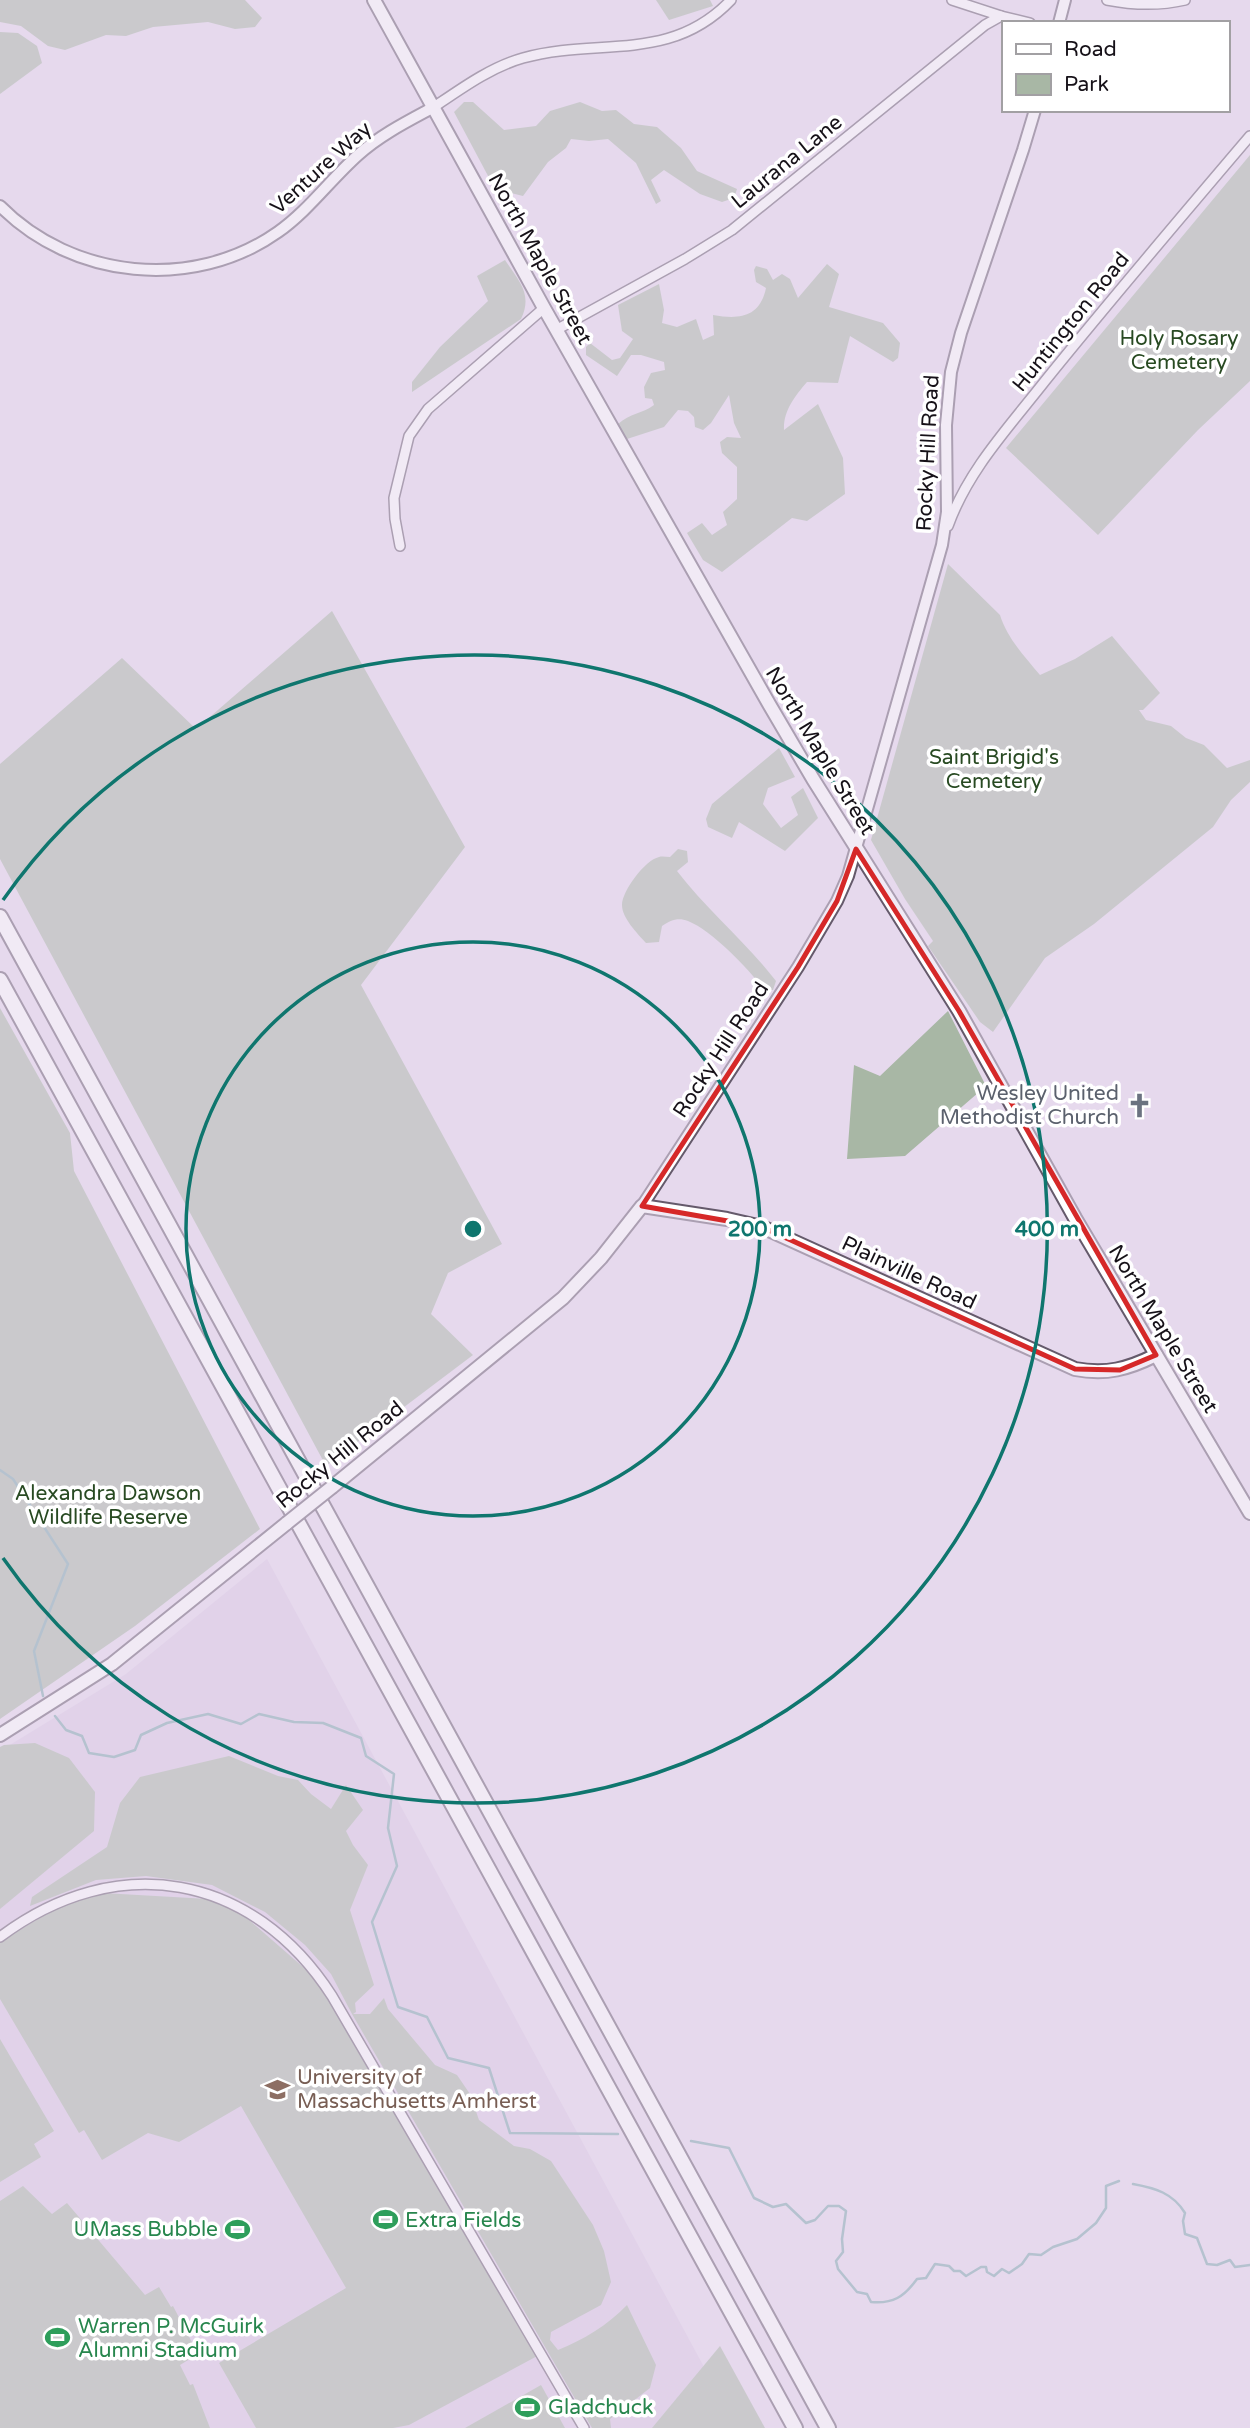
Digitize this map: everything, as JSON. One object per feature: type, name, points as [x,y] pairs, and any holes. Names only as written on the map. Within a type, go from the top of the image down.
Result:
[{"type":"main road","name":"North Maple Street","points":[[374,0],[556,330],[769,704],[856,849],[959,1011],[1081,1229],[1250,1513]]},
{"type":"main road","points":[[0,917],[828,2428]]},
{"type":"main road","points":[[0,980],[794,2428]]},
{"type":"main road","name":"Plainville Road","points":[[642,1206],[762,1227],[1075,1369],[1091,1372],[1120,1370],[1156,1355]]},
{"type":"main road","name":"Rocky Hill Road","points":[[0,1735],[112,1664],[564,1298],[601,1258],[642,1206]]},
{"type":"street","points":[[434,107],[494,70],[523,58],[553,52],[655,43],[674,38],[697,27],[732,0]]},
{"type":"street","points":[[952,0],[1021,21]]},
{"type":"street","points":[[1060,21],[1065,0]]},
{"type":"street","points":[[1107,0],[1159,5],[1185,0]]},
{"type":"street","name":"Laurana Lane","points":[[556,330],[685,260],[732,230],[985,25],[1000,16]]},
{"type":"street","name":"Venture Way","points":[[0,206],[42,239],[94,262],[145,271],[217,261],[248,250],[277,233],[293,221],[359,154],[388,133],[434,107]]},
{"type":"street","name":"Rocky Hill Road","points":[[642,1206],[819,933],[843,889],[942,545],[947,512],[946,425],[951,372],[961,333],[1034,112]]},
{"type":"street","name":"Huntington Road","points":[[942,545],[961,495],[979,465],[1065,357],[1250,136]]},
{"type":"street","points":[[400,546],[394,498],[409,436],[428,410],[544,308]]},
{"type":"street","points":[[0,1937],[32,1915],[76,1895],[103,1888],[141,1885],[181,1887],[210,1894],[241,1908],[277,1933],[313,1968],[346,2018],[584,2428]]},
{"type":"highlighted area","points":[[856,849],[959,1011],[1156,1355],[1120,1370],[1075,1369],[762,1227],[642,1206],[798,967],[837,901]]},
{"type":"shaded area","name":"University of Massachusetts Amherst","points":[[267,1559],[737,2428],[0,2428],[0,1751],[126,1674]]},
{"type":"green space","points":[[0,0],[245,0],[262,18],[255,27],[235,29],[208,22],[153,27],[126,36],[106,35],[65,50],[48,46],[21,26],[0,22]]},
{"type":"green space","points":[[656,0],[710,0],[713,6],[669,20]]},
{"type":"green space","points":[[0,32],[18,33],[37,46],[42,63],[0,94]]},
{"type":"green space","points":[[464,102],[473,102],[504,130],[536,126],[550,111],[580,102],[602,111],[616,110],[634,124],[657,127],[681,148],[697,171],[737,189],[734,198],[722,202],[700,194],[664,170],[651,180],[661,201],[656,204],[636,163],[608,139],[571,139],[566,148],[548,162],[523,196],[495,189],[454,112]]},
{"type":"green space","name":"Holy Rosary Cemetery","points":[[1250,155],[1250,381],[1198,430],[1098,535],[1006,448]]},
{"type":"green space","points":[[505,260],[525,295],[526,302],[521,319],[412,392],[412,382],[440,347],[488,301],[477,276]]},
{"type":"green space","points":[[827,264],[839,274],[829,307],[883,323],[900,343],[898,358],[893,362],[850,336],[838,383],[807,382],[788,410],[784,430],[818,404],[843,458],[845,494],[807,521],[792,518],[722,572],[703,560],[687,533],[702,523],[712,535],[727,525],[723,512],[737,499],[737,467],[722,453],[720,442],[727,437],[741,438],[734,423],[729,395],[711,423],[703,430],[695,427],[694,417],[688,411],[678,410],[664,427],[627,439],[619,434],[618,424],[654,405],[652,399],[645,398],[644,387],[651,373],[665,370],[664,362],[631,355],[617,376],[586,355],[586,347],[590,343],[612,360],[620,358],[633,339],[622,331],[618,305],[659,284],[664,310],[662,323],[677,327],[696,319],[703,340],[714,335],[713,315],[740,316],[754,311],[759,305],[766,288],[756,282],[756,266],[767,269],[773,280],[782,274],[790,279],[798,298]]},
{"type":"green space","name":"Saint Brigid's Cemetery","points":[[948,564],[1000,615],[1012,639],[1040,675],[1075,659],[1112,636],[1160,693],[1143,710],[1139,710],[1146,720],[1171,726],[1186,738],[1204,745],[1227,768],[1250,760],[1250,782],[1231,800],[1213,827],[1094,924],[1045,958],[993,1032],[980,1022],[928,946],[933,941],[871,840]]},
{"type":"green space","points":[[332,611],[465,847],[361,985],[502,1244],[448,1273],[431,1314],[473,1355],[326,1466],[0,859],[0,764],[122,658],[196,729]]},
{"type":"green space","points":[[779,748],[795,777],[768,788],[763,804],[781,828],[798,815],[791,797],[803,788],[818,818],[785,851],[739,822],[732,838],[708,827],[706,819],[712,804]]},
{"type":"green space","points":[[678,849],[687,851],[688,862],[677,871],[776,981],[773,990],[765,990],[719,942],[688,921],[678,919],[668,922],[662,926],[659,942],[646,943],[627,920],[622,905],[623,899],[635,877],[653,859],[670,857]]},
{"type":"green space","name":"Alexandra Dawson Wildlife Reserve","points":[[0,1008],[70,1133],[74,1171],[260,1529],[135,1626],[0,1719]]},
{"type":"green space","points":[[948,1011],[986,1086],[905,1156],[847,1159],[854,1065],[880,1076]]},
{"type":"green space","points":[[35,1743],[69,1758],[95,1792],[94,1831],[0,1909],[0,1747]]},
{"type":"green space","points":[[229,1756],[278,1776],[298,1780],[331,1809],[346,1785],[363,1810],[346,1831],[368,1865],[350,1910],[374,1985],[355,2003],[356,2012],[353,2014],[370,2014],[384,1998],[388,2009],[435,2065],[457,2075],[470,2094],[479,2120],[514,2146],[530,2149],[551,2161],[593,2225],[604,2251],[611,2282],[601,2305],[551,2332],[550,2340],[558,2350],[567,2346],[586,2337],[627,2305],[656,2365],[650,2388],[610,2419],[611,2428],[592,2428],[352,2014],[331,1974],[305,1945],[265,1912],[212,1885],[146,1876],[96,1880],[30,1906],[32,1897],[107,1847],[120,1803],[140,1777]]},
{"type":"green space","name":"Extra Fields","points":[[85,1892],[226,1900],[326,1987],[541,2354],[409,2425],[393,2428],[256,2428],[219,2363],[346,2288],[241,2106],[179,2142],[148,2133],[102,2160],[84,2130],[79,2133],[0,1999],[0,1941]]},
{"type":"green space","points":[[0,2039],[54,2131],[34,2144],[41,2157],[0,2182]]},
{"type":"green space","points":[[23,2186],[52,2214],[67,2203],[145,2295],[159,2287],[171,2307],[173,2306],[198,2354],[180,2365],[190,2385],[193,2384],[210,2428],[0,2428],[0,2201]]},
{"type":"green space","points":[[720,2346],[765,2428],[652,2428]]},
{"type":"green space","name":"Gladchuck","points":[[541,2385],[565,2428],[465,2428]]},
{"type":"waterway","points":[[0,1470],[13,1479],[68,1564],[34,1651],[43,1696]]},
{"type":"waterway","points":[[55,1716],[66,1730],[82,1736],[89,1753],[114,1757],[135,1750],[141,1735],[167,1723],[208,1714],[241,1724],[259,1714],[294,1722],[323,1723],[361,1738],[366,1756],[394,1774],[388,1828],[397,1866],[372,1922],[398,2007],[427,2017],[448,2058],[489,2068],[510,2133],[618,2134]]},
{"type":"waterway","points":[[691,2141],[729,2148],[754,2198],[773,2207],[786,2204],[806,2223],[815,2220],[828,2206],[839,2206],[846,2211],[843,2252],[836,2261],[838,2269],[857,2292],[867,2294],[871,2302],[886,2302],[897,2298],[917,2279],[926,2278],[935,2264],[949,2266],[966,2276],[981,2267],[986,2267],[987,2272],[994,2276],[1002,2269],[1009,2273],[1022,2264],[1029,2254],[1041,2255],[1053,2247],[1077,2239],[1096,2223],[1106,2208],[1106,2186],[1119,2181]]},
{"type":"waterway","points":[[1133,2184],[1163,2192],[1180,2206],[1185,2213],[1185,2234],[1197,2238],[1207,2264],[1217,2265],[1230,2260],[1235,2267],[1250,2265]]},
{"type":"place","name":"Wesley United Methodist Church","points":[[1139,1105]]},
{"type":"place","name":"University of Massachusetts Amherst","points":[[277,2089]]},
{"type":"place","name":"Extra Fields","points":[[385,2220]]},
{"type":"place","name":"UMass Bubble","points":[[238,2229]]},
{"type":"place","name":"Warren P. McGuirk Alumni Stadium","points":[[58,2338]]},
{"type":"place","name":"Gladchuck","points":[[528,2407]]}]
